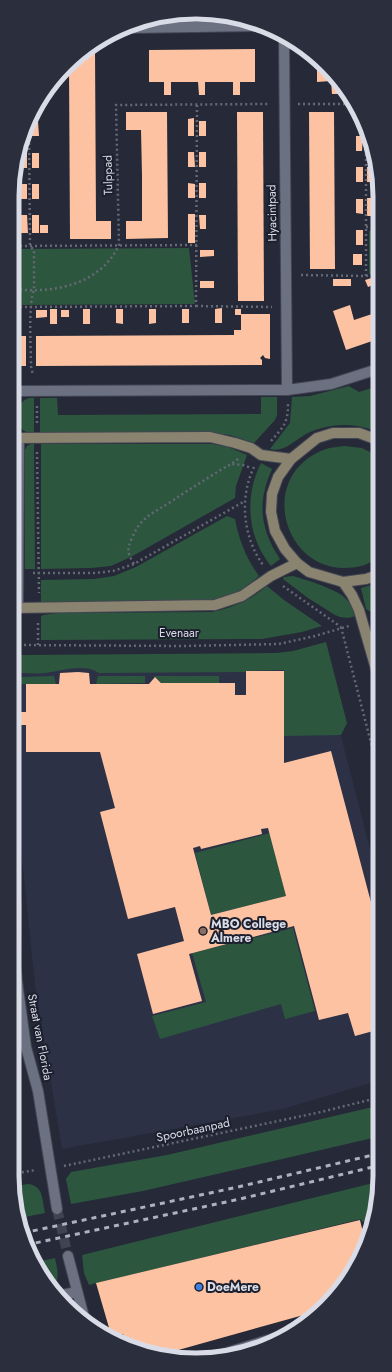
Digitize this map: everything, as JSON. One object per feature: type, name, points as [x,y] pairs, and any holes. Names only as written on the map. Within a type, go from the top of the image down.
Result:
[{"type":"main road","points":[[373,438],[359,433],[333,433],[317,438],[291,459],[278,476],[272,494],[272,512],[275,531],[285,549],[297,563],[309,572],[343,582],[366,579],[373,576]]},
{"type":"main road","points":[[19,437],[210,438],[251,448],[261,455],[291,459]]},
{"type":"main road","points":[[19,610],[215,605],[242,596],[271,576],[297,563]]},
{"type":"main road","points":[[343,582],[352,595],[359,610],[373,659]]},
{"type":"street","points":[[140,28],[246,26]]},
{"type":"street","name":"Hyacintpad","points":[[284,43],[287,390]]},
{"type":"street","points":[[19,391],[287,390],[331,384],[373,371]]},
{"type":"street","name":"Straat van Florida","points":[[19,996],[26,1047],[38,1091],[57,1209]]},
{"type":"street","points":[[68,1256],[83,1312]]},
{"type":"street","points":[[64,1294],[77,1292]]},
{"type":"path","points":[[196,306],[197,104],[347,104]]},
{"type":"path","name":"Tulppad","points":[[119,245],[116,105],[197,104]]},
{"type":"path","points":[[366,146],[366,276]]},
{"type":"path","points":[[366,227],[373,227]]},
{"type":"path","points":[[19,290],[28,291],[48,289],[78,283],[92,276],[114,255],[119,245]]},
{"type":"path","points":[[19,246],[197,245]]},
{"type":"path","points":[[286,275],[366,276],[373,274]]},
{"type":"path","points":[[19,307],[196,306],[287,308]]},
{"type":"path","points":[[134,564],[129,555],[129,549],[134,532],[139,523],[158,509],[231,464]]},
{"type":"path","points":[[19,573],[96,573],[113,571],[134,564],[245,501]]},
{"type":"path","name":"Evenaar","points":[[19,644],[182,646],[279,644],[315,636],[341,627],[373,751]]},
{"type":"path","name":"Spoorbaanpad","points":[[19,1173],[51,1169],[321,1112],[373,1099]]},
{"type":"shaded area","name":"MBO College Almere","points":[[19,657],[321,658],[373,860],[373,1082],[283,1109],[62,1149],[35,985],[19,830]]},
{"type":"green space","points":[[369,231],[373,231],[373,273],[369,274]]},
{"type":"green space","points":[[189,248],[195,304],[19,305],[19,249]]},
{"type":"green space","points":[[349,386],[359,392],[373,388],[373,430],[351,425],[333,426],[315,430],[306,434],[285,448],[275,450],[270,449],[290,423],[292,397],[310,396]]},
{"type":"green space","points":[[261,397],[277,397],[277,415],[275,420],[254,443],[230,435],[201,432],[40,433],[40,398],[57,398],[58,415],[261,414]]},
{"type":"green space","points":[[29,398],[34,398],[34,433],[27,432],[19,425],[19,406]]},
{"type":"green space","points":[[34,444],[35,569],[25,569],[25,450],[27,446]]},
{"type":"green space","points":[[41,444],[213,444],[228,447],[247,455],[236,486],[235,498],[131,557],[111,566],[41,569]]},
{"type":"green space","points":[[344,446],[362,448],[373,454],[373,561],[361,566],[335,567],[313,559],[297,544],[287,524],[285,502],[290,481],[303,462],[326,449]]},
{"type":"green space","points":[[261,463],[272,469],[264,493],[263,515],[268,537],[280,559],[271,566],[263,555],[257,542],[251,516],[250,502],[252,489]]},
{"type":"green space","points":[[227,516],[235,519],[244,549],[259,576],[232,595],[217,599],[199,601],[41,602],[41,580],[94,579],[114,576],[136,567]]},
{"type":"green space","points":[[293,576],[333,590],[348,601],[356,616],[348,618],[340,617],[308,598],[283,579],[284,577]]},
{"type":"green space","points":[[371,585],[373,593],[373,611],[371,612],[366,609],[361,588]]},
{"type":"green space","points":[[267,586],[284,600],[322,626],[302,632],[262,639],[41,640],[41,616],[43,615],[58,613],[211,612],[241,603]]},
{"type":"green space","points":[[326,642],[347,723],[341,735],[284,736],[284,670],[245,672],[99,673],[86,668],[73,668],[43,673],[21,673],[20,655],[276,653],[293,651]]},
{"type":"green space","points":[[54,676],[56,684],[21,684],[21,677]]},
{"type":"green space","points":[[98,676],[145,676],[145,683],[96,684]]},
{"type":"green space","points":[[154,676],[219,676],[219,683],[162,683]]},
{"type":"green space","points":[[270,833],[286,896],[211,915],[195,853]]},
{"type":"green space","points":[[293,928],[315,1011],[285,1019],[281,1004],[160,1039],[152,1016],[206,1002],[192,953]]},
{"type":"green space","points":[[373,1107],[373,1138],[143,1191],[71,1204],[66,1179],[71,1172],[167,1155]]},
{"type":"green space","points":[[373,1183],[370,1211],[367,1223],[365,1223],[365,1221],[362,1222],[361,1219],[89,1285],[84,1273],[82,1255]]},
{"type":"green space","points":[[27,1184],[37,1187],[41,1194],[45,1213],[24,1217],[19,1186]]},
{"type":"green space","points":[[55,1258],[57,1270],[56,1284],[49,1274],[41,1261]]},
{"type":"building","points":[[255,49],[255,82],[240,82],[240,95],[233,95],[233,82],[205,82],[205,95],[199,95],[198,82],[171,82],[171,95],[164,95],[164,82],[149,82],[149,50]]},
{"type":"building","points":[[95,51],[96,221],[111,221],[111,239],[70,239],[69,73],[79,63]]},
{"type":"building","points":[[317,67],[331,81],[317,82]]},
{"type":"building","points":[[331,82],[339,94],[332,94]]},
{"type":"building","points":[[126,112],[167,112],[168,238],[126,239],[126,221],[142,221],[142,176],[141,130],[126,130]]},
{"type":"building","points":[[237,112],[263,112],[264,301],[238,301]]},
{"type":"building","points":[[309,112],[334,112],[335,269],[310,269]]},
{"type":"building","points":[[194,118],[194,136],[188,136],[188,119]]},
{"type":"building","points":[[35,121],[38,121],[39,136],[32,136],[32,128]]},
{"type":"building","points":[[199,121],[206,121],[206,136],[199,136]]},
{"type":"building","points":[[356,136],[363,136],[362,151],[356,151]]},
{"type":"building","points":[[188,152],[194,152],[195,167],[188,167]]},
{"type":"building","points":[[199,152],[206,152],[206,167],[199,167]]},
{"type":"building","points":[[24,153],[27,153],[27,168],[21,168]]},
{"type":"building","points":[[32,153],[39,153],[39,168],[32,168]]},
{"type":"building","points":[[356,167],[363,167],[363,182],[356,182]]},
{"type":"building","points":[[367,167],[370,167],[373,182],[367,182]]},
{"type":"building","points":[[188,183],[195,184],[195,198],[188,198]]},
{"type":"building","points":[[199,183],[206,183],[206,198],[199,198]]},
{"type":"building","points":[[20,184],[27,184],[27,199],[20,199]]},
{"type":"building","points":[[32,184],[39,184],[39,199],[32,199]]},
{"type":"building","points":[[367,198],[373,198],[373,216],[367,216]]},
{"type":"building","points":[[356,199],[363,199],[363,214],[356,213]]},
{"type":"building","points":[[188,214],[195,214],[195,243],[188,243]]},
{"type":"building","points":[[21,215],[27,215],[28,233],[21,233]]},
{"type":"building","points":[[32,215],[39,215],[39,233],[32,233]]},
{"type":"building","points":[[199,215],[206,215],[206,229],[200,229]]},
{"type":"building","points":[[40,225],[48,225],[48,233],[40,233]]},
{"type":"building","points":[[356,230],[363,230],[363,245],[356,245]]},
{"type":"building","points":[[200,250],[214,250],[214,256],[200,257]]},
{"type":"building","points":[[353,254],[362,254],[362,265],[353,265]]},
{"type":"building","points":[[373,278],[373,285],[368,287],[365,280]]},
{"type":"building","points":[[333,279],[351,279],[351,286],[333,286]]},
{"type":"building","points":[[200,281],[214,281],[214,288],[200,288]]},
{"type":"building","points":[[350,305],[354,320],[373,314],[373,341],[346,350],[333,311]]},
{"type":"building","points":[[222,308],[222,323],[215,323],[215,309]]},
{"type":"building","points":[[50,309],[57,309],[57,324],[50,324]]},
{"type":"building","points":[[83,309],[90,309],[90,324],[83,324]]},
{"type":"building","points":[[116,309],[123,309],[123,324],[116,323]]},
{"type":"building","points":[[149,309],[156,309],[156,323],[149,324]]},
{"type":"building","points":[[182,309],[189,309],[189,323],[182,323]]},
{"type":"building","points":[[235,309],[241,309],[241,314],[270,314],[270,359],[265,358],[263,355],[260,358],[262,360],[262,365],[36,366],[36,336],[234,335],[234,330],[241,330],[241,315],[235,315]]},
{"type":"building","points":[[36,310],[47,310],[47,317],[36,318]]},
{"type":"building","points":[[61,310],[69,310],[69,317],[61,317]]},
{"type":"building","points":[[19,336],[26,336],[26,366],[19,366]]},
{"type":"building","points":[[246,671],[284,671],[284,763],[331,751],[373,910],[373,1031],[355,1036],[348,1013],[319,1020],[294,926],[189,954],[202,1001],[153,1014],[137,954],[184,941],[175,907],[128,919],[100,812],[115,808],[100,752],[26,752],[26,725],[20,725],[20,712],[26,712],[26,684],[59,684],[60,673],[89,673],[90,684],[149,684],[155,677],[161,683],[235,683],[235,695],[246,695]],"holes":[[[268,828],[286,896],[211,915],[193,848],[200,846],[201,849],[262,834],[261,829]]]},
{"type":"building","name":"DoeMere","points":[[360,1220],[363,1235],[355,1254],[336,1284],[329,1293],[306,1314],[174,1351],[161,1350],[139,1344],[124,1338],[123,1334],[119,1335],[110,1331],[96,1283]]},
{"type":"tunnel","points":[[57,1209],[68,1256]]},
{"type":"railway","points":[[28,1232],[238,1187],[373,1155]]},
{"type":"railway","points":[[32,1244],[240,1199],[373,1167]]},
{"type":"place","name":"MBO College Almere","points":[[203,931]]},
{"type":"place","name":"DoeMere","points":[[199,1287]]}]
